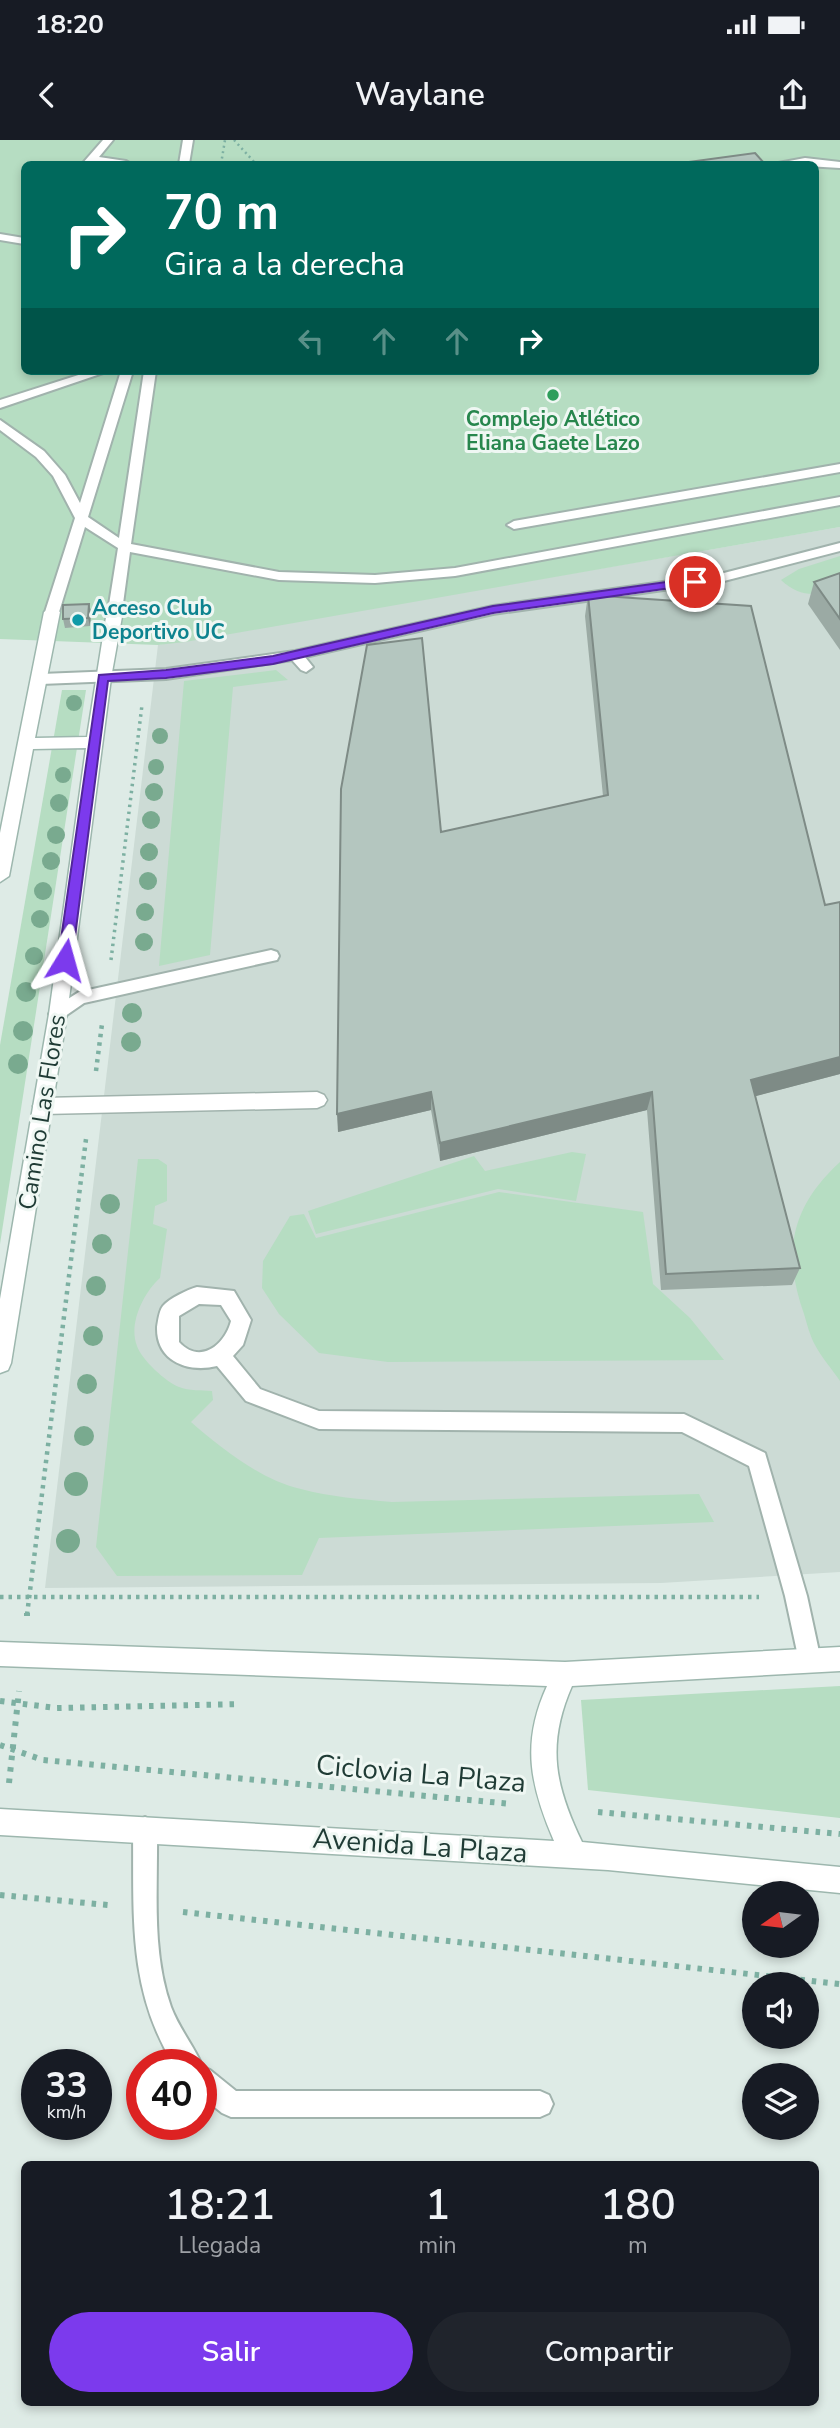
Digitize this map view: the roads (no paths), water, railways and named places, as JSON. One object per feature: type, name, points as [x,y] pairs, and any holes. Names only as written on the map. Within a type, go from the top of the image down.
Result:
[{"type":"street","points":[[0,876],[41,679],[53,606]]},
{"type":"street","name":"Camino Las Flores","points":[[0,1363],[58,1014],[103,678],[115,611]]},
{"type":"street","points":[[27,744],[94,743]]},
{"type":"street","points":[[43,1106],[317,1100]]},
{"type":"street","points":[[11,1654],[565,1674],[840,1659]]},
{"type":"street","points":[[565,1674],[553,1699],[542,1751],[544,1779],[551,1807],[574,1855]]},
{"type":"street","name":"Avenida La Plaza","points":[[3,1822],[574,1855],[840,1880]]},
{"type":"lane","points":[[90,161],[108,140]]},
{"type":"lane","points":[[184,161],[188,140]]},
{"type":"lane","points":[[819,163],[840,165]]},
{"type":"lane","points":[[0,237],[21,241]]},
{"type":"lane","points":[[0,404],[91,375]]},
{"type":"lane","points":[[53,606],[126,375]]},
{"type":"lane","points":[[115,611],[149,375]]},
{"type":"lane","points":[[0,424],[40,454],[59,475],[81,518],[123,546],[279,576],[326,579],[401,578],[455,572],[840,501]]},
{"type":"lane","points":[[514,525],[840,468]]},
{"type":"lane","points":[[41,679],[145,675],[295,655],[493,610],[720,578],[840,547]]},
{"type":"lane","points":[[295,655],[306,667]]},
{"type":"lane","points":[[58,1014],[79,998],[271,956]]},
{"type":"lane","points":[[221,1356],[253,1395],[318,1420],[684,1423],[758,1460],[796,1596],[810,1661]]},
{"type":"lane","points":[[145,1829],[145,1954],[153,1998],[170,2040],[177,2049]]},
{"type":"lane","points":[[217,2092],[231,2104],[540,2104]]},
{"type":"place","name":"Complejo Atlético Eliana Gaete Lazo","points":[[553,395]]},
{"type":"place","name":"Acceso Club Deportivo UC","points":[[78,620]]}]
